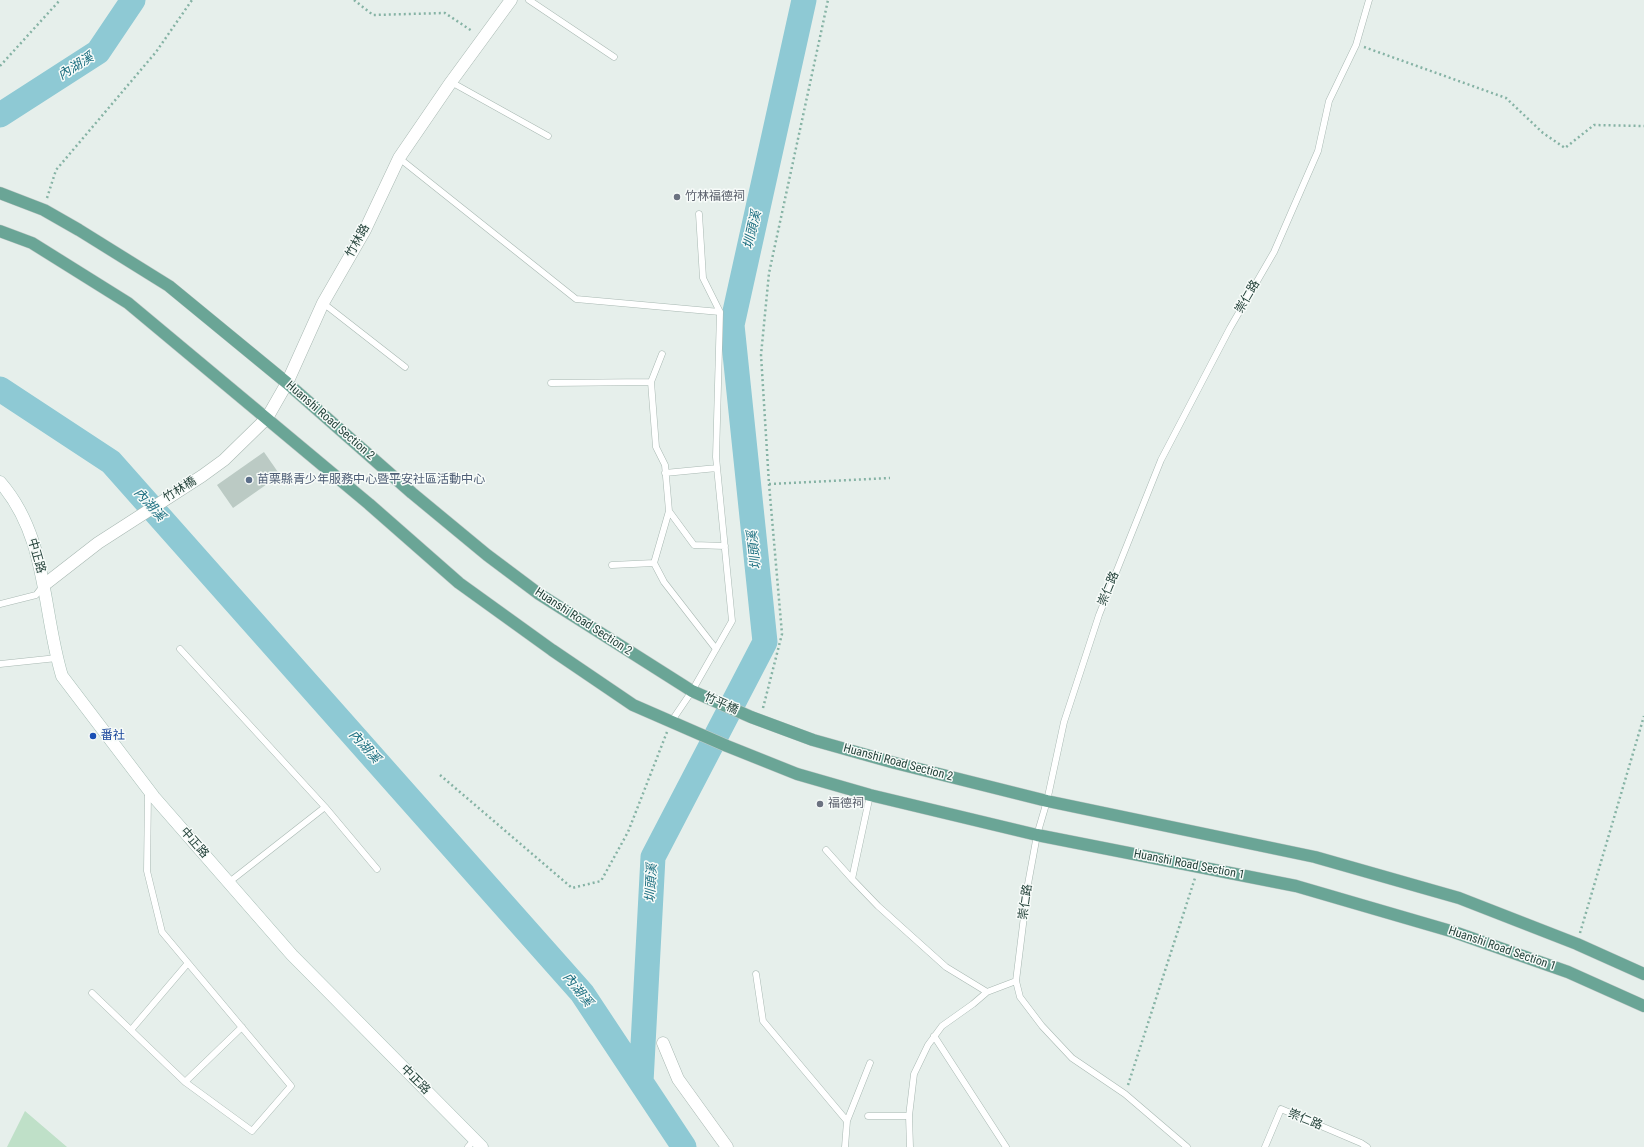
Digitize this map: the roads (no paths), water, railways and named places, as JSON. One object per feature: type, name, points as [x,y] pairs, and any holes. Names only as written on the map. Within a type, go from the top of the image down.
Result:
[{"type":"main road","name":"Huanshi Road Section 2","points":[[0,193],[44,210],[79,230],[168,286],[287,383],[412,493],[538,594],[692,691]]},
{"type":"main road","points":[[0,231],[32,243],[128,303],[369,504],[459,583],[552,650],[633,705],[671,722]]},
{"type":"main road","name":"竹平橋","points":[[692,691],[755,718]]},
{"type":"main road","name":"Huanshi Road Section 2","points":[[755,718],[814,740],[895,763],[1047,801]]},
{"type":"main road","name":"Huanshi Road Section 1","points":[[671,722],[797,774],[870,795],[1037,835],[1296,886],[1454,932],[1568,972],[1644,1006]]},
{"type":"main road","points":[[1047,801],[1314,857],[1459,898],[1577,944],[1644,974]]},
{"type":"street","name":"竹林路","points":[[202,476],[224,460],[266,418],[287,383],[323,303],[365,230],[399,158],[451,82],[511,0]]},
{"type":"street","name":"竹林橋","points":[[44,585],[98,543],[202,476]]},
{"type":"street","name":"中正路","points":[[0,482],[11,495],[23,517],[36,548],[57,658],[62,676],[148,789],[228,883],[292,955],[475,1144]]},
{"type":"street","points":[[663,1043],[678,1080],[727,1147]]},
{"type":"lane","points":[[529,0],[614,57]]},
{"type":"lane","name":"崇仁路","points":[[1187,1147],[1125,1094],[1072,1058],[1042,1026],[1020,997],[1016,981],[1028,884],[1037,835],[1047,801],[1064,722],[1099,615],[1161,460],[1230,328],[1274,252],[1318,151],[1329,101],[1356,45],[1369,0]]},
{"type":"lane","points":[[451,82],[548,136]]},
{"type":"lane","points":[[399,158],[576,299],[720,312]]},
{"type":"lane","points":[[671,722],[692,691],[732,621],[716,457],[720,312],[702,278],[699,214]]},
{"type":"lane","points":[[323,303],[405,367]]},
{"type":"lane","points":[[662,354],[651,382],[656,447],[665,465],[669,511],[654,563],[664,582],[716,649]]},
{"type":"lane","points":[[551,382],[651,382]]},
{"type":"lane","points":[[665,473],[718,468]]},
{"type":"lane","points":[[669,511],[694,545],[725,546]]},
{"type":"lane","points":[[612,565],[654,563]]},
{"type":"lane","points":[[0,604],[36,595],[44,585]]},
{"type":"lane","points":[[180,648],[325,807],[378,869]]},
{"type":"lane","points":[[0,664],[57,658]]},
{"type":"lane","points":[[92,993],[185,1082],[252,1131],[291,1086],[162,932],[147,871],[148,789]]},
{"type":"lane","points":[[852,879],[870,795]]},
{"type":"lane","points":[[228,883],[325,807]]},
{"type":"lane","points":[[826,850],[878,906],[946,967],[987,992]]},
{"type":"lane","points":[[130,1030],[188,963]]},
{"type":"lane","points":[[756,974],[763,1021],[847,1121]]},
{"type":"lane","points":[[910,1147],[909,1116],[914,1074],[928,1045],[942,1026],[987,992],[1016,981]]},
{"type":"lane","points":[[185,1082],[242,1027]]},
{"type":"lane","points":[[934,1036],[1006,1147]]},
{"type":"lane","points":[[845,1147],[847,1121],[870,1063]]},
{"type":"lane","name":"崇仁路","points":[[1265,1147],[1281,1109],[1361,1143],[1367,1147]]},
{"type":"lane","points":[[868,1116],[909,1116]]},
{"type":"waterway","name":"內湖溪","points":[[0,115],[98,52],[133,0]]},
{"type":"waterway","name":"圳頭溪","points":[[641,1082],[653,857],[765,642],[732,325],[804,0]]},
{"type":"waterway","name":"內湖溪","points":[[0,389],[111,462],[582,993],[684,1147]]},
{"type":"place","name":"竹林福德祠","points":[[677,197]]},
{"type":"place","name":"苗栗縣青少年服務中心暨平安社區活動中心","points":[[249,480]]},
{"type":"place","name":"番社","points":[[93,736]]},
{"type":"place","name":"福德祠","points":[[820,804]]}]
